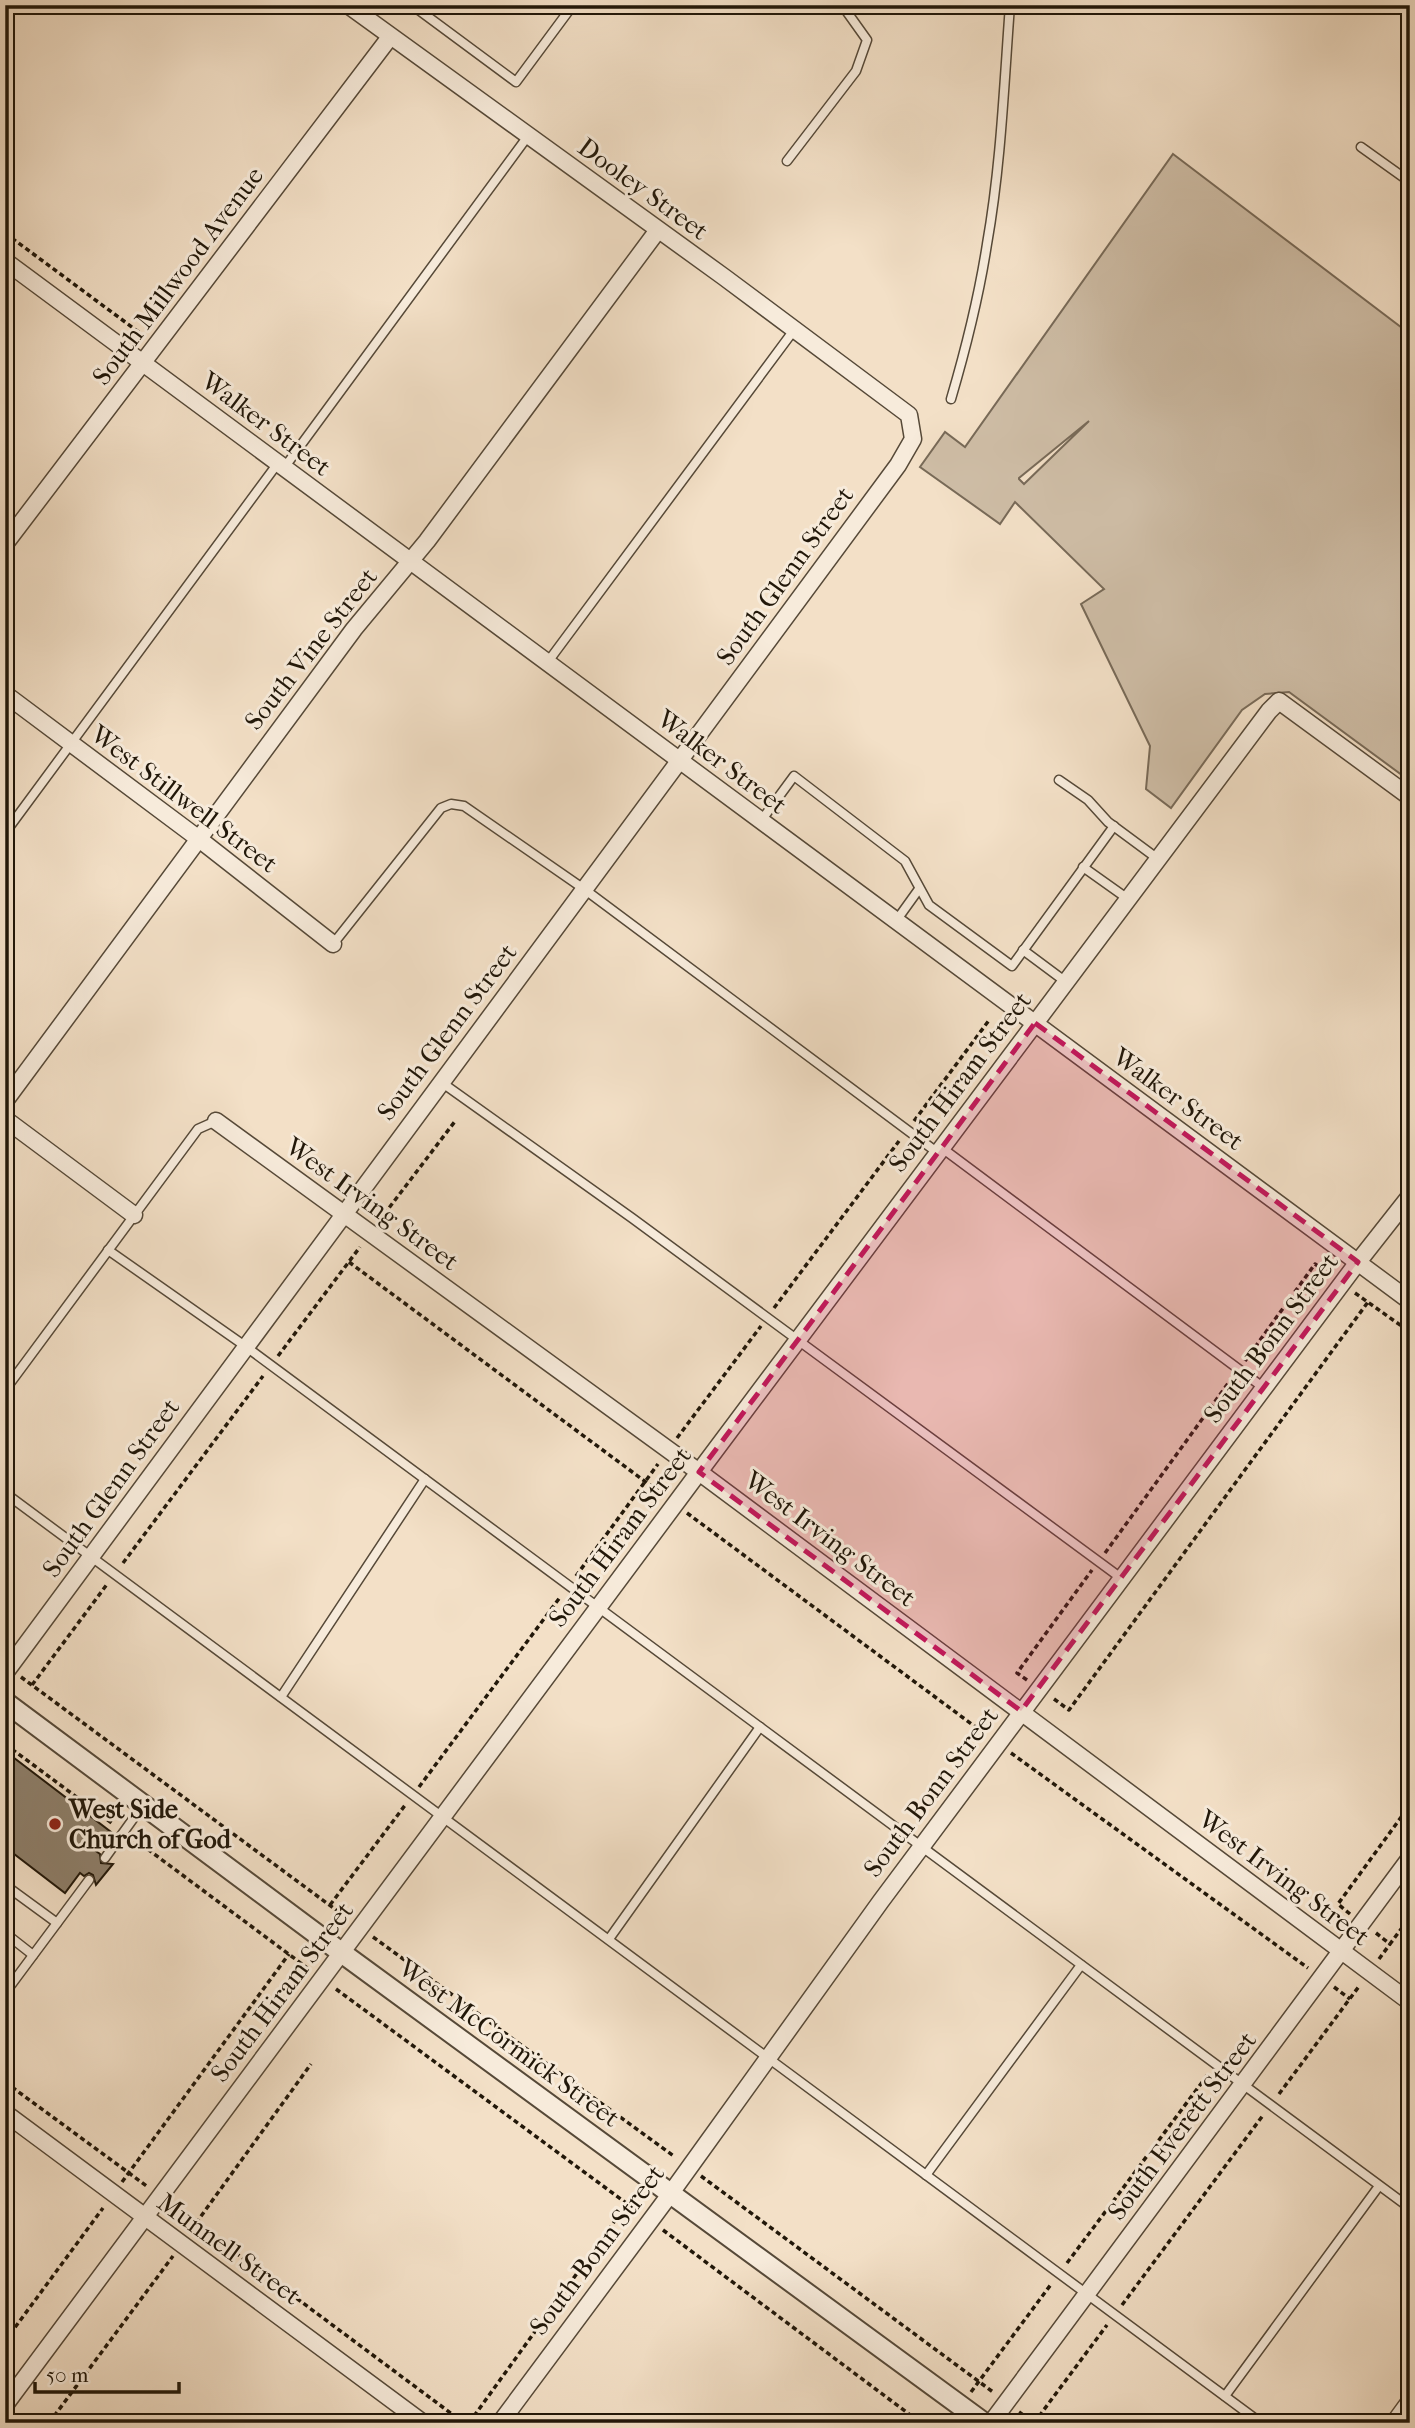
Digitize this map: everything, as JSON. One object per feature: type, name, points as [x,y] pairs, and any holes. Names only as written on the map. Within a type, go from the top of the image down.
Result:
[{"type":"street","name":"Dooley Street","points":[[348,5],[909,415]]},
{"type":"street","name":"South Millwood Avenue","points":[[5,544],[390,37]]},
{"type":"street","name":"South Vine Street","points":[[5,1101],[354,629],[411,561],[658,230]]},
{"type":"street","name":"Walker Street","points":[[5,261],[1410,1301]]},
{"type":"street","name":"South Glenn Street","points":[[7,1671],[898,465],[913,439],[909,415]]},
{"type":"street","name":"West Stillwell Street","points":[[5,694],[332,943]]},
{"type":"street","name":"South Hiram Street","points":[[5,2405],[797,1340],[1279,701],[1410,797]]},
{"type":"street","points":[[5,1119],[134,1215]]},
{"type":"street","name":"West Irving Street","points":[[216,1121],[699,1472],[1410,2002]]},
{"type":"street","name":"South Bonn Street","points":[[500,2423],[671,2193],[1021,1711],[1410,1196]]},
{"type":"street","name":"West McCormick Street","points":[[5,1702],[342,1953],[984,2423]]},
{"type":"street","name":"South Everett Street","points":[[991,2423],[1410,1858]]},
{"type":"street","name":"Munnell Street","points":[[5,2113],[423,2423]]},
{"type":"street","points":[[1394,2423],[1410,2401]]},
{"type":"lane","points":[[412,5],[516,82],[573,5]]},
{"type":"lane","points":[[787,161],[856,71],[867,40],[842,5]]},
{"type":"lane","points":[[951,399],[969,338],[988,243],[1000,145],[1010,5]]},
{"type":"lane","points":[[5,832],[528,136]]},
{"type":"lane","points":[[1361,147],[1410,182]]},
{"type":"lane","points":[[547,663],[793,330]]},
{"type":"lane","points":[[761,821],[794,776],[905,861],[929,905],[1012,966],[1114,826]]},
{"type":"lane","points":[[1059,780],[1088,800],[1114,826],[1158,859]]},
{"type":"lane","points":[[332,943],[442,808],[451,804],[464,806],[584,889],[1264,1388]]},
{"type":"lane","points":[[1083,867],[1128,900]]},
{"type":"lane","points":[[896,921],[919,889]]},
{"type":"lane","points":[[1023,950],[1066,982]]},
{"type":"lane","points":[[441,1082],[1121,1578]]},
{"type":"lane","points":[[5,1390],[198,1129],[216,1121]]},
{"type":"lane","points":[[108,1250],[271,1365],[1410,2208]]},
{"type":"lane","points":[[281,1697],[425,1479]]},
{"type":"lane","points":[[5,1493],[1261,2423]]},
{"type":"lane","points":[[609,1940],[760,1727]]},
{"type":"lane","points":[[105,1858],[143,1805]]},
{"type":"lane","points":[[5,1993],[89,1880]]},
{"type":"lane","points":[[5,1885],[57,1923]]},
{"type":"lane","points":[[5,1933],[33,1955]]},
{"type":"lane","points":[[926,2175],[1081,1965]]},
{"type":"lane","points":[[1225,2396],[1379,2186]]},
{"type":"path","points":[[5,233],[146,338]]},
{"type":"path","points":[[32,1685],[456,1120]]},
{"type":"path","points":[[349,1262],[998,1743],[1350,1998]]},
{"type":"path","points":[[1368,1302],[1410,1332]]},
{"type":"path","points":[[7,1671],[32,1685],[1034,2423],[1390,1944]]},
{"type":"path","points":[[5,1744],[921,2423]]},
{"type":"path","points":[[5,2341],[289,1954]]},
{"type":"path","points":[[962,2406],[1215,2064]]},
{"type":"path","points":[[5,2082],[466,2423],[627,2204]]},
{"type":"highlighted area","points":[[1035,1023],[1358,1262],[1021,1711],[699,1472]]},
{"type":"shaded area","points":[[1173,154],[1410,334],[1410,781],[1289,692],[1265,694],[1242,710],[1171,808],[1146,789],[1150,746],[1081,604],[1104,589],[1015,502],[1000,524],[920,467],[945,432],[965,447]],"holes":[[[1089,421],[1024,484],[1019,478]]]},
{"type":"building","name":"West Side Church of God","points":[[5,1751],[111,1832],[96,1851],[100,1854],[101,1863],[113,1864],[96,1885],[93,1875],[89,1873],[84,1876],[80,1873],[65,1893],[5,1847],[5,1837],[13,1827],[5,1821]]},
{"type":"place","name":"West Side Church of God","points":[[55,1824]]}]
